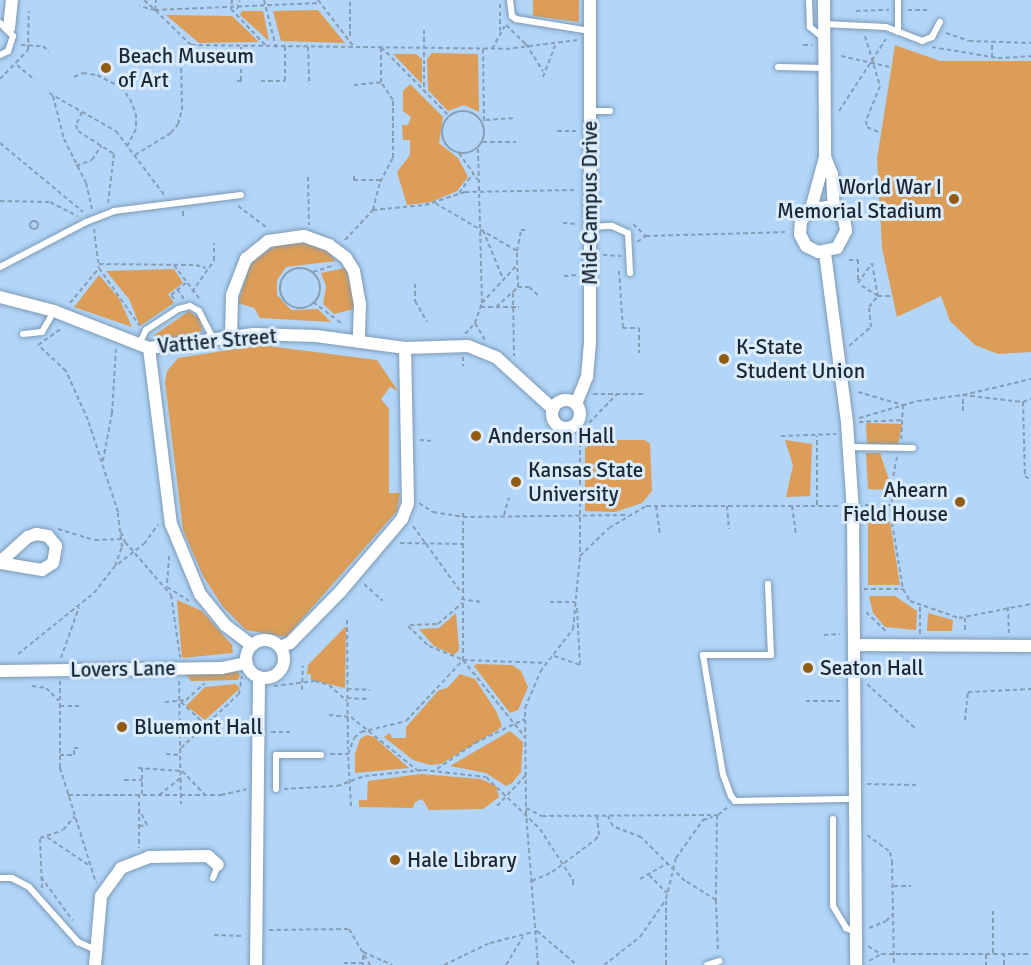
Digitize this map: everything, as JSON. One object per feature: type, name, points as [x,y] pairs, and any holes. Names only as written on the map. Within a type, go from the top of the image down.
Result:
[{"type":"street","points":[[4,26],[12,0]]},
{"type":"street","name":"Mid-Campus Drive","points":[[405,348],[468,346],[483,350],[553,409],[555,423],[568,428],[579,421],[576,404],[587,377],[585,226],[590,111],[585,36],[590,0]]},
{"type":"street","points":[[816,207],[834,209],[844,218],[846,231],[842,243],[825,252],[812,250],[800,234],[801,221],[816,207],[825,157],[825,68],[821,42],[824,0]]},
{"type":"street","points":[[825,157],[832,174],[834,209]]},
{"type":"street","points":[[231,337],[232,295],[246,259],[268,242],[304,236],[335,249],[354,271],[360,296],[359,342]]},
{"type":"street","points":[[825,252],[849,447],[854,645],[856,965]]},
{"type":"street","name":"Vattier Street","points":[[0,297],[54,311],[144,346],[231,337],[316,336],[405,348]]},
{"type":"street","points":[[144,346],[171,524],[201,594],[225,625],[252,645]]},
{"type":"street","points":[[280,647],[290,643],[340,592],[402,519],[408,503],[405,348]]},
{"type":"street","points":[[553,409],[563,400],[576,404]]},
{"type":"street","points":[[28,537],[50,538],[56,555],[47,567],[35,570],[0,562],[28,537]]},
{"type":"street","points":[[266,640],[280,647],[285,658],[281,670],[271,678],[259,678],[243,667],[252,645],[266,640]]},
{"type":"street","points":[[854,645],[1031,646]]},
{"type":"street","name":"Lovers Lane","points":[[0,671],[243,667]]},
{"type":"street","points":[[256,965],[256,732],[259,678]]},
{"type":"street","points":[[95,965],[102,896],[122,868],[149,857],[208,856],[218,865]]},
{"type":"lane","points":[[510,0],[512,16],[585,36]]},
{"type":"lane","points":[[809,0],[810,27],[821,42]]},
{"type":"lane","points":[[898,0],[898,32]]},
{"type":"lane","points":[[824,24],[868,25],[898,32],[912,39],[926,40],[937,31],[940,22]]},
{"type":"lane","points":[[0,55],[12,45],[4,26]]},
{"type":"lane","points":[[777,67],[825,68]]},
{"type":"lane","points":[[590,111],[610,111]]},
{"type":"lane","points":[[0,267],[108,213],[241,195]]},
{"type":"lane","points":[[585,226],[612,226],[628,233],[630,273]]},
{"type":"lane","points":[[144,346],[146,330],[178,309],[190,306],[199,311],[213,340]]},
{"type":"lane","points":[[23,334],[42,332],[54,311]]},
{"type":"lane","points":[[849,447],[913,448]]},
{"type":"lane","points":[[768,584],[771,655],[703,655],[723,774],[731,796],[735,801],[855,799]]},
{"type":"lane","points":[[276,789],[276,755],[321,755]]},
{"type":"lane","points":[[833,819],[833,906],[846,928],[856,932]]},
{"type":"lane","points":[[213,878],[218,865]]},
{"type":"lane","points":[[0,878],[12,878],[28,887],[78,942],[96,950]]},
{"type":"lane","points":[[707,965],[719,961]]},
{"type":"path","points":[[144,0],[191,45],[492,49],[555,45],[585,36]]},
{"type":"path","points":[[155,10],[156,0]]},
{"type":"path","points":[[232,0],[231,9],[267,47]]},
{"type":"path","points":[[237,9],[240,0]]},
{"type":"path","points":[[264,0],[276,47]]},
{"type":"path","points":[[350,0],[350,38]]},
{"type":"path","points":[[500,0],[500,34]]},
{"type":"path","points":[[139,6],[155,10],[237,9],[319,1],[350,38],[354,47]]},
{"type":"path","points":[[856,11],[892,10]]},
{"type":"path","points":[[908,10],[929,10]]},
{"type":"path","points":[[0,80],[17,65],[30,46],[28,11]]},
{"type":"path","points":[[492,49],[512,16]]},
{"type":"path","points":[[506,26],[528,48],[543,71]]},
{"type":"path","points":[[424,30],[424,91]]},
{"type":"path","points":[[945,33],[969,41],[1031,42]]},
{"type":"path","points":[[865,36],[880,86],[866,121],[870,130],[879,132]]},
{"type":"path","points":[[839,111],[886,39]]},
{"type":"path","points":[[803,45],[821,42]]},
{"type":"path","points":[[992,42],[992,58]]},
{"type":"path","points":[[12,45],[43,46],[49,52]]},
{"type":"path","points":[[135,155],[171,133],[178,124],[182,110],[181,57],[191,45]]},
{"type":"path","points":[[543,77],[543,71],[555,45]]},
{"type":"path","points":[[241,47],[241,81]]},
{"type":"path","points":[[261,81],[285,81],[285,47]]},
{"type":"path","points":[[308,47],[309,85]]},
{"type":"path","points":[[345,240],[373,210],[381,180],[393,158],[393,100],[381,82],[381,47]]},
{"type":"path","points":[[381,47],[449,116]]},
{"type":"path","points":[[932,48],[992,58],[1031,57]]},
{"type":"path","points":[[459,153],[478,148],[483,142],[485,120],[483,49]]},
{"type":"path","points":[[841,56],[890,67]]},
{"type":"path","points":[[17,65],[35,80]]},
{"type":"path","points":[[74,77],[97,75],[121,87],[130,99],[136,114],[136,129],[128,145]]},
{"type":"path","points":[[354,85],[381,82]]},
{"type":"path","points":[[48,93],[116,131],[172,203]]},
{"type":"path","points":[[53,96],[76,166],[91,196],[93,212]]},
{"type":"path","points":[[81,112],[76,125],[78,131],[110,150],[116,160],[108,213]]},
{"type":"path","points":[[479,182],[459,153],[448,148],[442,137],[443,126],[449,116],[468,112],[483,125]]},
{"type":"path","points":[[485,120],[516,118]]},
{"type":"path","points":[[557,131],[581,131]]},
{"type":"path","points":[[483,142],[516,142]]},
{"type":"path","points":[[0,143],[86,216],[64,212],[50,202],[0,201]]},
{"type":"path","points":[[76,166],[92,160],[101,146]]},
{"type":"path","points":[[464,336],[475,323],[482,307],[482,228],[478,148]]},
{"type":"path","points":[[459,193],[473,174]]},
{"type":"path","points":[[354,176],[354,180],[381,180]]},
{"type":"path","points":[[308,177],[309,225]]},
{"type":"path","points":[[373,210],[433,202],[459,193],[583,190]]},
{"type":"path","points":[[226,197],[268,229]]},
{"type":"path","points":[[433,202],[482,228],[501,244],[517,251]]},
{"type":"path","points":[[563,223],[585,226]]},
{"type":"path","points":[[94,227],[99,268],[121,297],[136,326],[145,321]]},
{"type":"path","points":[[482,228],[503,279]]},
{"type":"path","points":[[496,307],[518,287],[517,251],[521,230],[525,230]]},
{"type":"path","points":[[646,236],[785,232]]},
{"type":"path","points":[[192,292],[206,268],[214,260],[214,243]]},
{"type":"path","points":[[620,256],[623,328],[639,328],[639,353]]},
{"type":"path","points":[[849,260],[858,260],[858,284]]},
{"type":"path","points":[[312,272],[320,290],[313,302],[295,307],[280,292],[288,272],[297,268],[312,272],[340,263]]},
{"type":"path","points":[[849,346],[871,327],[869,307],[878,296],[872,263],[858,284]]},
{"type":"path","points":[[99,264],[173,264],[206,268]]},
{"type":"path","points":[[173,264],[192,292],[206,305]]},
{"type":"path","points":[[482,303],[517,265]]},
{"type":"path","points":[[68,306],[99,268]]},
{"type":"path","points":[[564,276],[581,275]]},
{"type":"path","points":[[167,305],[175,300],[171,295],[186,283]]},
{"type":"path","points":[[415,284],[415,301],[427,322]]},
{"type":"path","points":[[858,284],[878,296],[892,296]]},
{"type":"path","points":[[518,287],[529,287],[538,295]]},
{"type":"path","points":[[513,293],[514,364]]},
{"type":"path","points":[[313,302],[341,323]]},
{"type":"path","points":[[482,307],[519,307]]},
{"type":"path","points":[[475,323],[485,340]]},
{"type":"path","points":[[38,345],[70,378],[103,462],[120,529],[121,539],[115,566]]},
{"type":"path","points":[[103,462],[112,413],[117,345]]},
{"type":"path","points":[[904,420],[859,420],[903,405],[963,395],[1031,379]]},
{"type":"path","points":[[858,392],[903,405]]},
{"type":"path","points":[[593,394],[643,394]]},
{"type":"path","points":[[589,423],[617,394]]},
{"type":"path","points":[[963,395],[1023,402],[1031,399]]},
{"type":"path","points":[[963,395],[963,411]]},
{"type":"path","points":[[1023,402],[1025,476],[1031,480]]},
{"type":"path","points":[[903,405],[904,420],[892,505],[903,589],[910,601],[920,606],[965,617],[1031,604]]},
{"type":"path","points":[[781,436],[836,434]]},
{"type":"path","points":[[538,965],[526,814],[525,718],[530,691],[547,663],[573,629],[580,556],[580,435]]},
{"type":"path","points":[[817,436],[817,506]]},
{"type":"path","points":[[417,439],[432,441]]},
{"type":"path","points":[[503,516],[509,498]]},
{"type":"path","points":[[416,501],[433,512],[503,516],[626,515],[656,506],[846,506]]},
{"type":"path","points":[[862,505],[903,505]]},
{"type":"path","points":[[656,506],[660,533]]},
{"type":"path","points":[[727,506],[729,529]]},
{"type":"path","points":[[792,506],[796,533]]},
{"type":"path","points":[[463,515],[462,660],[525,737]]},
{"type":"path","points":[[580,556],[626,515]]},
{"type":"path","points":[[18,654],[80,605],[115,566],[134,553],[163,517]]},
{"type":"path","points":[[408,520],[461,592]]},
{"type":"path","points":[[50,538],[59,528],[87,539],[121,539]]},
{"type":"path","points":[[120,529],[134,553],[168,587],[180,596],[198,602]]},
{"type":"path","points":[[392,543],[463,544]]},
{"type":"path","points":[[171,548],[168,587],[177,614],[179,663]]},
{"type":"path","points":[[360,580],[383,601]]},
{"type":"path","points":[[863,589],[903,589]]},
{"type":"path","points":[[482,602],[461,601],[438,624],[408,626],[429,646],[462,660],[547,663]]},
{"type":"path","points":[[550,602],[576,602]]},
{"type":"path","points":[[554,656],[580,665],[576,602]]},
{"type":"path","points":[[59,666],[80,605]]},
{"type":"path","points":[[920,606],[920,635]]},
{"type":"path","points":[[1008,607],[1008,633]]},
{"type":"path","points":[[864,610],[890,635]]},
{"type":"path","points":[[965,617],[965,633]]},
{"type":"path","points":[[346,620],[348,781],[351,806]]},
{"type":"path","points":[[824,635],[840,634]]},
{"type":"path","points":[[348,754],[354,738],[369,730],[406,721],[462,660]]},
{"type":"path","points":[[302,690],[303,666]]},
{"type":"path","points":[[181,748],[239,694],[244,679],[243,667]]},
{"type":"path","points":[[854,672],[916,729]]},
{"type":"path","points":[[179,676],[183,777],[181,804]]},
{"type":"path","points":[[60,677],[60,755],[68,795],[98,889]]},
{"type":"path","points":[[274,686],[302,681],[329,685],[347,699],[367,699]]},
{"type":"path","points":[[165,702],[181,702],[205,683]]},
{"type":"path","points":[[32,686],[46,688],[60,704],[79,706]]},
{"type":"path","points":[[347,689],[370,690]]},
{"type":"path","points":[[965,720],[968,692],[1031,689]]},
{"type":"path","points":[[806,700],[854,701]]},
{"type":"path","points":[[181,702],[205,724]]},
{"type":"path","points":[[329,715],[347,715],[417,770]]},
{"type":"path","points":[[436,770],[475,742],[525,718]]},
{"type":"path","points":[[256,732],[291,732]]},
{"type":"path","points":[[60,755],[74,755],[74,748],[78,748]]},
{"type":"path","points":[[166,754],[181,755]]},
{"type":"path","points":[[321,755],[348,754]]},
{"type":"path","points":[[139,854],[139,808],[142,780],[140,768],[148,771],[182,771],[206,796]]},
{"type":"path","points":[[276,789],[337,786],[348,781],[417,770],[436,770],[486,777],[526,814],[562,864],[573,887]]},
{"type":"path","points":[[496,806],[526,775]]},
{"type":"path","points":[[159,795],[183,777]]},
{"type":"path","points":[[124,780],[142,780]]},
{"type":"path","points":[[855,784],[917,784]]},
{"type":"path","points":[[68,795],[206,796],[256,789]]},
{"type":"path","points":[[666,965],[666,899],[676,858],[703,820],[717,815],[732,805]]},
{"type":"path","points":[[139,808],[147,825],[139,826]]},
{"type":"path","points":[[526,808],[542,816],[717,815]]},
{"type":"path","points":[[717,815],[716,900],[719,961]]},
{"type":"path","points":[[75,816],[63,830],[40,838],[41,877],[75,924]]},
{"type":"path","points":[[532,881],[562,864],[599,835],[597,816]]},
{"type":"path","points":[[608,816],[614,826],[641,837],[668,863],[672,870],[716,900]]},
{"type":"path","points":[[855,833],[874,838],[890,852],[894,886],[894,965]]},
{"type":"path","points":[[47,837],[90,866]]},
{"type":"path","points":[[640,879],[668,863]]},
{"type":"path","points":[[649,875],[667,894]]},
{"type":"path","points":[[894,886],[911,886]]},
{"type":"path","points":[[604,965],[640,937],[666,899]]},
{"type":"path","points":[[993,911],[993,954]]},
{"type":"path","points":[[856,932],[881,925],[894,913]]},
{"type":"path","points":[[214,935],[256,935],[267,930],[349,929],[370,965]]},
{"type":"path","points":[[444,965],[490,943],[523,937],[537,931]]},
{"type":"path","points":[[537,931],[576,965]]},
{"type":"path","points":[[506,965],[523,937]]},
{"type":"path","points":[[344,963],[363,964],[363,952]]},
{"type":"path","points":[[363,952],[392,965]]},
{"type":"path","points":[[862,965],[881,954],[894,953],[1031,954]]},
{"type":"path","points":[[986,954],[986,965]]},
{"type":"path","points":[[1004,954],[1004,965]]},
{"type":"shaded area","name":"Kansas State University","points":[[0,0],[1031,0],[1031,965],[0,965]]},
{"type":"shaded area","points":[[533,0],[579,0],[579,22],[533,16]]},
{"type":"shaded area","points":[[318,10],[345,43],[281,41],[273,11]]},
{"type":"shaded area","points":[[242,11],[263,11],[269,41],[240,15]]},
{"type":"shaded area","points":[[166,15],[232,16],[259,42],[199,43]]},
{"type":"shaded area","name":"World War I Memorial Stadium","points":[[895,45],[940,61],[1031,61],[1031,352],[998,354],[975,345],[950,321],[941,296],[897,317],[882,248],[877,159]]},
{"type":"shaded area","points":[[432,53],[478,54],[479,112],[464,105],[448,111],[428,90],[427,59]]},
{"type":"shaded area","points":[[393,54],[416,54],[422,59],[422,84]]},
{"type":"shaded area","points":[[410,84],[443,117],[439,143],[458,158],[468,177],[457,191],[431,202],[407,205],[397,172],[410,155],[410,140],[403,140],[402,125],[408,125],[411,117],[403,111],[403,91]]},
{"type":"shaded area","points":[[301,242],[324,248],[336,261],[286,267],[277,280],[277,295],[291,310],[318,309],[331,322],[260,318],[254,308],[238,303],[249,267],[255,260],[275,246]]},
{"type":"shaded area","points":[[345,268],[352,283],[354,309],[334,314],[323,304],[326,286],[321,273]]},
{"type":"shaded area","points":[[174,269],[183,283],[168,294],[174,303],[140,326],[129,299],[106,271]]},
{"type":"shaded area","points":[[99,275],[119,298],[132,327],[74,307]]},
{"type":"shaded area","points":[[189,311],[200,319],[202,331],[177,338],[153,336]]},
{"type":"shaded area","points":[[260,345],[377,360],[398,391],[390,387],[381,399],[389,409],[389,493],[400,493],[397,511],[286,637],[246,630],[223,607],[203,576],[183,530],[165,382],[167,371],[178,358]]},
{"type":"shaded area","points":[[866,423],[902,424],[898,445],[867,446]]},
{"type":"shaded area","points":[[598,440],[645,440],[650,444],[652,491],[642,503],[615,512],[585,511],[585,448]]},
{"type":"shaded area","points":[[785,440],[812,444],[810,496],[786,497],[793,465]]},
{"type":"shaded area","points":[[866,453],[880,453],[890,483],[888,490],[868,489]]},
{"type":"shaded area","points":[[868,520],[890,522],[900,585],[868,585]]},
{"type":"shaded area","points":[[869,596],[895,596],[917,611],[916,630],[885,627],[873,613]]},
{"type":"shaded area","points":[[177,600],[202,611],[232,645],[233,653],[182,658]]},
{"type":"shaded area","points":[[456,613],[459,650],[454,655],[434,646],[419,629],[439,628]]},
{"type":"shaded area","points":[[928,613],[953,620],[952,631],[927,631]]},
{"type":"shaded area","points":[[346,626],[345,688],[311,680],[311,674],[307,674],[308,665]]},
{"type":"shaded area","points":[[477,664],[512,665],[521,671],[528,687],[518,710],[510,713],[474,666]]},
{"type":"shaded area","points":[[235,669],[240,675],[238,680],[191,681],[186,675]]},
{"type":"shaded area","points":[[460,674],[475,679],[496,711],[502,726],[499,729],[441,764],[430,765],[413,760],[384,737],[390,733],[392,738],[406,738],[406,727],[439,690],[447,688]]},
{"type":"shaded area","points":[[236,684],[240,688],[205,720],[186,706],[205,687]]},
{"type":"shaded area","points":[[510,731],[523,742],[521,772],[512,783],[506,786],[486,773],[450,766]]},
{"type":"shaded area","points":[[367,735],[374,737],[409,768],[355,773],[355,754],[360,739]]},
{"type":"shaded area","points":[[421,774],[481,779],[496,786],[499,797],[483,809],[429,810],[422,799],[415,802],[413,808],[359,807],[359,800],[367,800],[368,781]]},
{"type":"place","name":"Beach Museum of Art","points":[[106,68]]},
{"type":"place","name":"World War I Memorial Stadium","points":[[954,199]]},
{"type":"place","name":"K-State Student Union","points":[[724,359]]},
{"type":"place","name":"Anderson Hall","points":[[476,436]]},
{"type":"place","name":"Kansas State University","points":[[516,482]]},
{"type":"place","name":"Ahearn Field House","points":[[960,502]]},
{"type":"place","name":"Seaton Hall","points":[[808,668]]},
{"type":"place","name":"Bluemont Hall","points":[[122,727]]},
{"type":"place","name":"Hale Library","points":[[395,860]]}]
